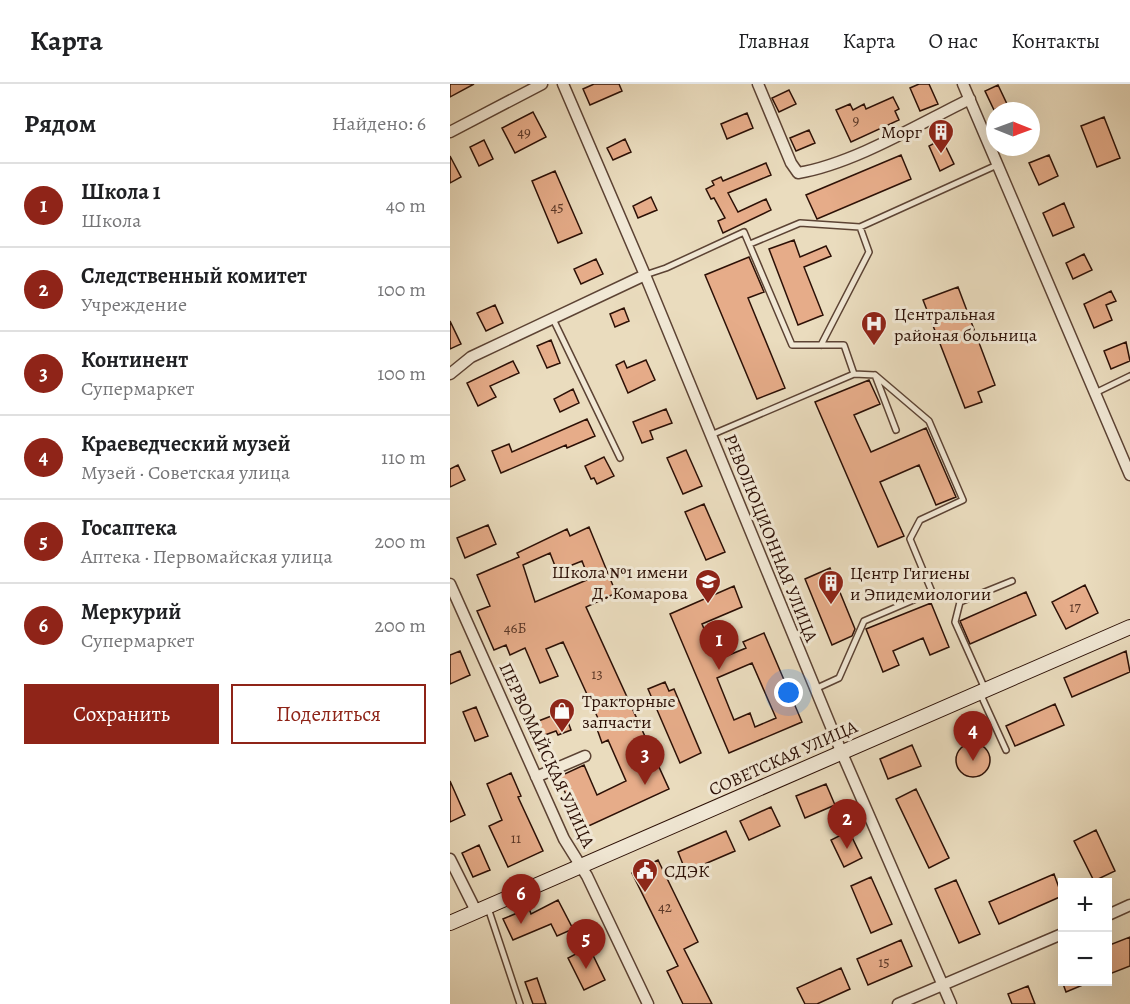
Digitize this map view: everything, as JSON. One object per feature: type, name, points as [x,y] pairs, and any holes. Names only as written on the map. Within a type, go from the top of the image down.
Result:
[{"type":"street","points":[[450,132],[543,84]]},
{"type":"street","name":"РЕВОЛЮЦИОННАЯ УЛИЦА","points":[[563,84],[645,275],[841,751],[951,1004]]},
{"type":"street","points":[[758,84],[791,163],[798,173],[814,170],[855,154],[970,99]]},
{"type":"street","points":[[963,84],[1130,475]]},
{"type":"street","points":[[450,374],[471,357],[645,275]]},
{"type":"street","name":"ПЕРВОМАЙСКАЯ УЛИЦА","points":[[450,584],[564,839],[581,866],[648,1004]]},
{"type":"street","name":"СОВЕТСКАЯ УЛИЦА","points":[[450,923],[1130,627]]},
{"type":"street","points":[[536,777],[585,756]]},
{"type":"street","points":[[450,859],[482,909]]},
{"type":"street","points":[[1112,913],[1130,905]]},
{"type":"street","points":[[898,1004],[1058,936]]},
{"type":"lane","points":[[750,244],[800,223],[860,227],[998,164]]},
{"type":"lane","points":[[821,345],[869,252],[860,227]]},
{"type":"lane","points":[[645,275],[666,268],[744,232],[792,345],[844,345],[854,374]]},
{"type":"lane","points":[[553,319],[620,458]]},
{"type":"lane","points":[[711,435],[854,374],[875,375],[929,421],[963,500],[920,520],[910,539],[932,592],[864,621],[839,678],[815,689]]},
{"type":"lane","points":[[875,375],[897,430]]},
{"type":"lane","points":[[1095,393],[1130,376]]},
{"type":"lane","points":[[1006,750],[954,622],[960,602],[1012,581]]},
{"type":"lane","points":[[482,909],[520,1004]]},
{"type":"building","points":[[450,84],[474,84],[450,97]]},
{"type":"building","points":[[594,84],[619,84],[622,91],[590,105],[583,89]]},
{"type":"building","points":[[919,84],[929,84],[938,104],[920,111],[910,88]]},
{"type":"building","points":[[998,85],[1006,102],[990,102],[985,91]]},
{"type":"building","points":[[789,90],[796,104],[779,112],[772,98]]},
{"type":"building","points":[[893,97],[899,109],[895,111],[899,120],[851,142],[836,110],[850,104],[853,110],[864,104],[866,109]]},
{"type":"building","points":[[533,112],[546,137],[515,153],[502,128]]},
{"type":"building","points":[[747,113],[753,128],[727,139],[721,124]]},
{"type":"building","points":[[1104,117],[1120,158],[1097,167],[1081,126]]},
{"type":"building","points":[[809,130],[815,143],[796,151],[790,138]]},
{"type":"building","points":[[625,139],[631,152],[613,160],[607,148]]},
{"type":"building","name":"Морг","points":[[942,139],[954,164],[940,171],[929,146]]},
{"type":"building","points":[[484,140],[493,159],[479,166],[470,147]]},
{"type":"building","points":[[901,155],[911,179],[817,219],[806,195]]},
{"type":"building","points":[[1049,155],[1058,176],[1039,185],[1029,163]]},
{"type":"building","points":[[450,156],[461,177],[450,183]]},
{"type":"building","points":[[766,163],[771,175],[728,193],[738,212],[766,199],[771,210],[723,233],[718,221],[725,218],[706,189],[714,185],[712,181],[721,177],[723,181]]},
{"type":"building","points":[[555,171],[582,233],[558,243],[532,181]]},
{"type":"building","points":[[651,197],[657,210],[638,218],[633,206]]},
{"type":"building","points":[[1064,203],[1074,227],[1053,236],[1043,213]]},
{"type":"building","points":[[794,240],[800,257],[826,246],[831,256],[804,267],[823,315],[798,325],[769,249]]},
{"type":"building","points":[[1084,254],[1092,270],[1073,279],[1066,263]]},
{"type":"building","points":[[749,257],[764,292],[748,298],[785,388],[757,399],[705,275]]},
{"type":"building","points":[[596,259],[603,274],[581,284],[574,269]]},
{"type":"building","points":[[958,287],[995,385],[978,392],[982,402],[965,408],[923,300]]},
{"type":"building","points":[[1111,291],[1116,301],[1106,305],[1112,320],[1094,328],[1084,304]]},
{"type":"building","points":[[495,305],[503,323],[486,331],[477,313]]},
{"type":"building","points":[[624,308],[629,321],[615,327],[610,314]]},
{"type":"building","points":[[450,321],[461,344],[450,349]]},
{"type":"building","points":[[551,340],[560,363],[547,368],[537,346]]},
{"type":"building","points":[[1126,342],[1130,361],[1111,369],[1104,351]]},
{"type":"building","points":[[646,360],[655,380],[628,393],[616,365],[624,361],[627,368]]},
{"type":"building","points":[[513,361],[519,373],[490,386],[496,397],[478,406],[467,383]]},
{"type":"building","points":[[869,380],[880,404],[854,415],[871,452],[926,428],[956,497],[936,505],[919,465],[880,482],[904,536],[878,547],[815,402]]},
{"type":"building","points":[[573,389],[579,403],[560,412],[554,399]]},
{"type":"building","points":[[666,409],[672,423],[650,431],[653,439],[642,443],[633,422]]},
{"type":"building","points":[[587,419],[595,436],[567,448],[566,445],[501,473],[492,451],[509,444],[512,452]]},
{"type":"building","points":[[686,450],[702,486],[683,494],[667,458]]},
{"type":"building","points":[[604,457],[614,476],[597,484],[594,478],[591,479],[585,466]]},
{"type":"building","points":[[458,465],[465,480],[450,487],[450,469]]},
{"type":"building","points":[[704,504],[725,552],[706,560],[685,512]]},
{"type":"building","points":[[488,525],[496,544],[465,558],[457,538]]},
{"type":"building","points":[[589,527],[616,593],[586,607],[669,789],[582,829],[558,777],[584,765],[597,795],[626,781],[608,740],[602,743],[597,729],[602,727],[563,642],[546,649],[558,676],[540,683],[525,648],[510,655],[506,645],[494,650],[477,611],[490,606],[477,575],[519,557],[517,553],[567,529],[570,536]],"holes":[[[550,553],[557,571],[582,561],[589,579],[535,602],[523,565]]]},
{"type":"building","name":"Центр Гигиены и Эпидемиологии","points":[[830,568],[855,629],[852,636],[832,645],[805,579]]},
{"type":"building","points":[[1085,585],[1098,613],[1066,629],[1052,602]]},
{"type":"building","points":[[734,586],[742,607],[702,624],[717,660],[746,648],[743,642],[764,633],[802,722],[729,753],[670,614]],"holes":[[[752,663],[776,718],[755,727],[750,713],[734,720],[717,678]]]},
{"type":"building","points":[[1026,592],[1036,615],[970,644],[960,621]]},
{"type":"building","points":[[931,603],[949,647],[930,655],[923,638],[893,651],[899,665],[883,672],[866,629]]},
{"type":"building","points":[[460,651],[470,675],[450,684],[450,655]]},
{"type":"building","points":[[1126,651],[1130,672],[1072,697],[1064,678]]},
{"type":"building","points":[[665,682],[669,691],[674,689],[701,753],[680,763],[648,689]]},
{"type":"building","points":[[1055,704],[1064,725],[1015,746],[1006,726]]},
{"type":"building","points":[[476,707],[488,736],[475,741],[463,712]]},
{"type":"building","name":"Тракторные запчасти","points":[[564,711],[571,730],[558,735],[556,731],[542,736],[536,722]]},
{"type":"building","points":[[973,743],[985,748],[990,760],[985,772],[973,777],[961,772],[956,760],[961,748]]},
{"type":"building","points":[[912,745],[921,766],[888,779],[880,759]]},
{"type":"building","points":[[511,773],[521,796],[518,797],[543,851],[508,867],[489,826],[502,820],[487,784]]},
{"type":"building","points":[[450,781],[465,815],[450,822]]},
{"type":"building","points":[[826,784],[835,805],[805,818],[796,796]]},
{"type":"building","points":[[916,789],[949,858],[929,868],[896,799]]},
{"type":"building","points":[[771,807],[780,826],[749,840],[740,821]]},
{"type":"building","points":[[1096,830],[1115,871],[1100,878],[1092,878],[1074,841]]},
{"type":"building","points":[[726,831],[735,851],[686,872],[678,852]]},
{"type":"building","points":[[849,831],[862,858],[844,867],[831,840]]},
{"type":"building","points":[[479,845],[490,870],[473,877],[462,853]]},
{"type":"building","points":[[658,860],[698,942],[684,949],[712,1004],[683,1004],[667,971],[678,966],[632,873]]},
{"type":"building","points":[[1054,874],[1058,885],[1058,898],[999,924],[989,902]]},
{"type":"building","points":[[871,877],[892,924],[871,933],[851,886]]},
{"type":"building","points":[[956,880],[980,934],[959,943],[935,889]]},
{"type":"building","points":[[558,900],[573,929],[557,936],[551,924],[513,940],[503,919],[529,908],[531,914]]},
{"type":"building","points":[[1130,937],[1130,966],[1112,973],[1112,944]]},
{"type":"building","points":[[901,940],[912,966],[868,985],[857,959]]},
{"type":"building","points":[[589,947],[605,980],[584,990],[568,958]]},
{"type":"building","points":[[841,968],[850,989],[817,1004],[805,1004],[797,988]]},
{"type":"building","points":[[537,978],[546,1004],[533,1004],[525,982]]},
{"type":"building","points":[[1028,986],[1035,1004],[1012,1004],[1008,994]]},
{"type":"building","points":[[1064,986],[1080,986],[1066,992]]},
{"type":"place","name":"Морг","points":[[941,155]]},
{"type":"place","name":"Центральная районая больница","points":[[874,347]]},
{"type":"place","name":"Школа №1 имени Д. Комарова","points":[[708,605]]},
{"type":"place","name":"Центр Гигиены и Эпидемиологии","points":[[831,606]]},
{"type":"place","name":"Школа 1","points":[[719,670]]},
{"type":"place","name":"Тракторные запчасти","points":[[562,734]]},
{"type":"place","name":"Краеведческий музей","points":[[973,761]]},
{"type":"place","name":"Континент","points":[[645,785]]},
{"type":"place","name":"Следственный комитет","points":[[847,849]]},
{"type":"place","name":"СДЭК","points":[[645,894]]},
{"type":"place","name":"Меркурий","points":[[521,924]]},
{"type":"place","name":"Госаптека","points":[[586,969]]}]
